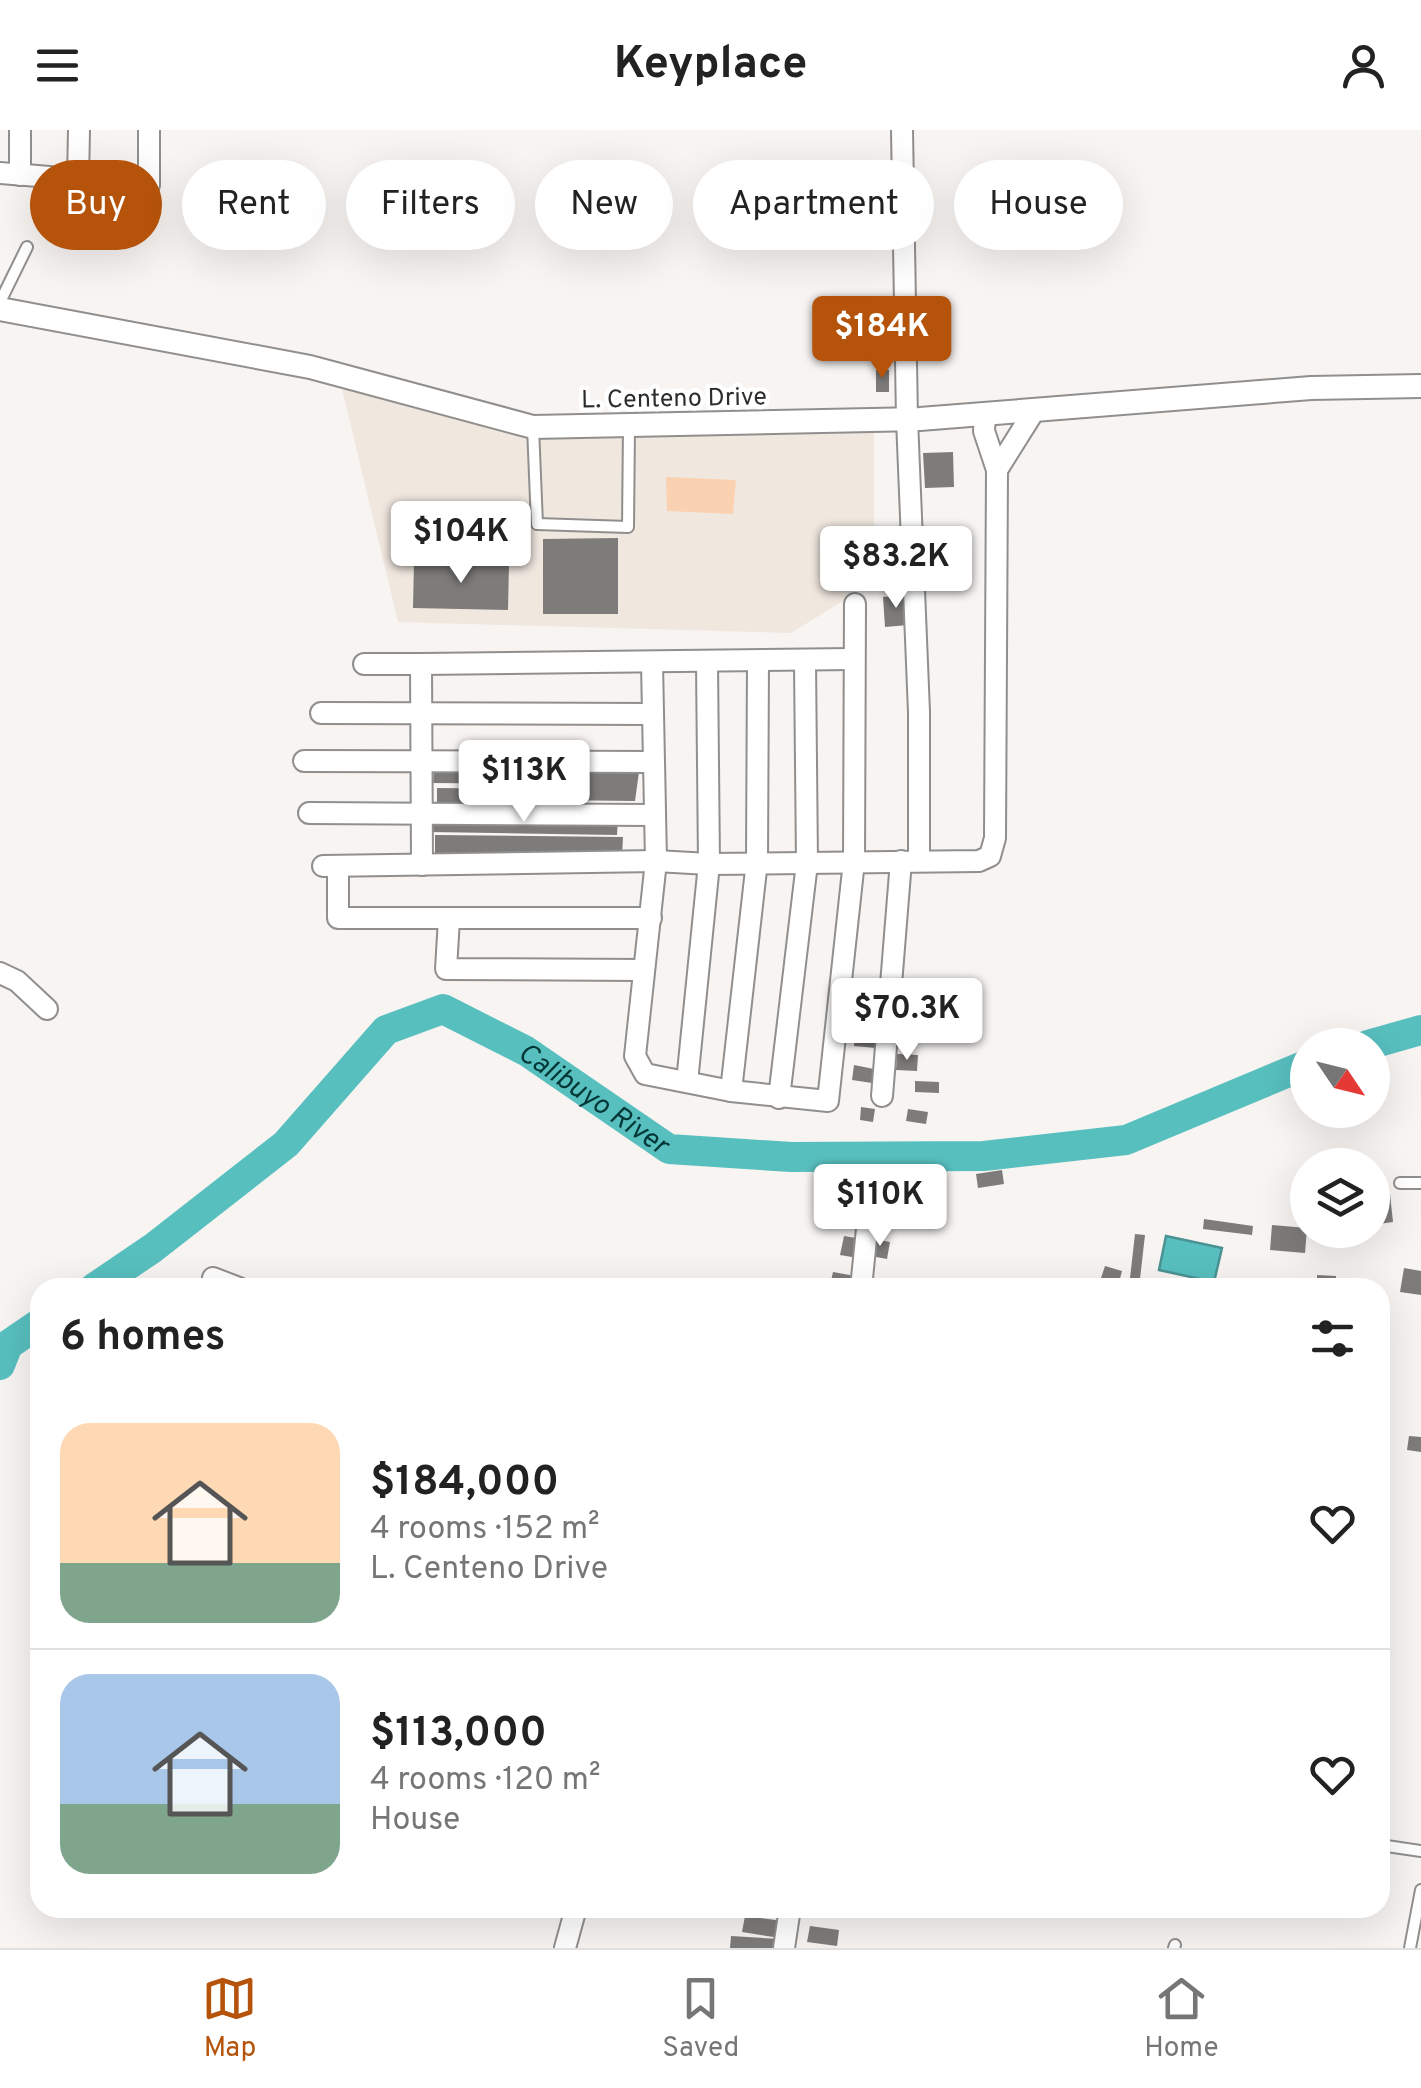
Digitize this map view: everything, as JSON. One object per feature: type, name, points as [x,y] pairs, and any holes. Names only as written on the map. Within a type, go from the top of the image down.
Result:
[{"type":"street","points":[[10,174],[20,130]]},
{"type":"street","points":[[78,160],[79,130]]},
{"type":"street","points":[[148,130],[149,160]]},
{"type":"street","points":[[882,1096],[910,861],[920,712],[907,419],[902,130]]},
{"type":"street","name":"L. Centeno Drive","points":[[0,306],[310,367],[532,428],[907,419],[1311,388],[1421,386]]},
{"type":"street","points":[[997,470],[1034,411]]},
{"type":"street","points":[[651,918],[338,918],[330,866],[979,861],[990,856],[995,838],[997,470],[984,432],[985,414]]},
{"type":"street","points":[[652,663],[656,861],[635,1056],[645,1074],[730,1091],[837,1102],[854,861],[855,604]]},
{"type":"street","points":[[364,664],[853,659]]},
{"type":"street","points":[[730,1091],[757,861],[758,661]]},
{"type":"street","points":[[779,1098],[807,863],[805,662]]},
{"type":"street","points":[[686,1082],[709,864],[708,663]]},
{"type":"street","points":[[421,664],[422,865]]},
{"type":"street","points":[[321,713],[653,714]]},
{"type":"street","points":[[304,762],[653,762]]},
{"type":"street","points":[[309,813],[654,815]]},
{"type":"street","points":[[449,919],[446,969],[644,970]]},
{"type":"street","points":[[0,973],[17,980],[47,1010]]},
{"type":"street","points":[[862,1278],[868,1219]]},
{"type":"street","points":[[565,1948],[573,1918]]},
{"type":"street","points":[[784,1948],[788,1918]]},
{"type":"lane","points":[[0,306],[27,246]]},
{"type":"lane","points":[[532,428],[537,524],[628,527],[630,427]]},
{"type":"lane","points":[[1400,1183],[1421,1183]]},
{"type":"lane","points":[[1390,1846],[1421,1851]]},
{"type":"lane","points":[[1410,1948],[1421,1890]]},
{"type":"shaded area","points":[[342,389],[520,432],[874,428],[874,582],[791,633],[398,622]]},
{"type":"shaded area","points":[[666,477],[736,480],[733,514],[667,511]]},
{"type":"water","points":[[1166,1236],[1222,1248],[1215,1278],[1159,1270]]},
{"type":"building","points":[[876,370],[889,370],[889,392],[876,392]]},
{"type":"building","points":[[953,452],[954,487],[925,488],[923,453]]},
{"type":"building","points":[[618,538],[618,614],[543,614],[543,539]]},
{"type":"building","points":[[414,562],[509,564],[508,610],[413,608]]},
{"type":"building","points":[[906,595],[908,625],[885,627],[883,597]]},
{"type":"building","points":[[434,769],[526,770],[526,784],[433,783]]},
{"type":"building","points":[[546,770],[639,772],[635,801],[544,800]]},
{"type":"building","points":[[437,788],[529,789],[528,803],[437,802]]},
{"type":"building","points":[[431,814],[618,817],[617,835],[430,832]]},
{"type":"building","points":[[435,835],[623,837],[622,856],[435,853]]},
{"type":"building","points":[[913,988],[930,990],[928,1008],[910,1005]]},
{"type":"building","points":[[862,1003],[879,1007],[876,1021],[858,1018]]},
{"type":"building","points":[[906,1017],[926,1020],[924,1035],[904,1032]]},
{"type":"building","points":[[855,1031],[877,1033],[876,1048],[854,1046]]},
{"type":"building","points":[[897,1054],[918,1055],[917,1071],[896,1070]]},
{"type":"building","points":[[854,1065],[874,1069],[872,1083],[852,1080]]},
{"type":"building","points":[[915,1081],[939,1082],[939,1093],[915,1092]]},
{"type":"building","points":[[861,1107],[875,1109],[873,1122],[860,1120]]},
{"type":"building","points":[[908,1109],[928,1112],[926,1124],[906,1121]]},
{"type":"building","points":[[1002,1170],[1004,1184],[978,1188],[976,1174]]},
{"type":"building","points":[[1204,1219],[1253,1226],[1252,1235],[1203,1229]]},
{"type":"building","points":[[1272,1225],[1290,1227],[1290,1248],[1305,1248],[1305,1253],[1270,1250]]},
{"type":"building","points":[[1135,1234],[1145,1235],[1140,1278],[1130,1278]]},
{"type":"building","points":[[844,1236],[862,1239],[858,1258],[840,1255]]},
{"type":"building","points":[[873,1239],[890,1242],[887,1259],[871,1256]]},
{"type":"building","points":[[1105,1266],[1122,1271],[1120,1278],[1101,1278]]},
{"type":"building","points":[[1404,1268],[1421,1271],[1421,1295],[1400,1292]]},
{"type":"building","points":[[833,1272],[855,1276],[855,1278],[832,1278]]},
{"type":"building","points":[[1409,1436],[1421,1437],[1421,1452],[1407,1450]]},
{"type":"building","points":[[745,1918],[783,1921],[780,1938],[742,1932]]},
{"type":"building","points":[[810,1926],[839,1930],[837,1946],[807,1942]]},
{"type":"building","points":[[731,1936],[780,1939],[779,1948],[730,1948]]},
{"type":"waterway","name":"Calibuyo River","points":[[109,1278],[286,1144],[386,1030],[443,1009],[526,1051],[669,1149],[791,1157],[984,1156],[1126,1140],[1290,1072]]},
{"type":"waterway","name":"Calibuyo River","points":[[1390,1039],[1421,1030]]},
{"type":"waterway","name":"Calibuyo River","points":[[0,1365],[8,1345],[30,1330]]}]
